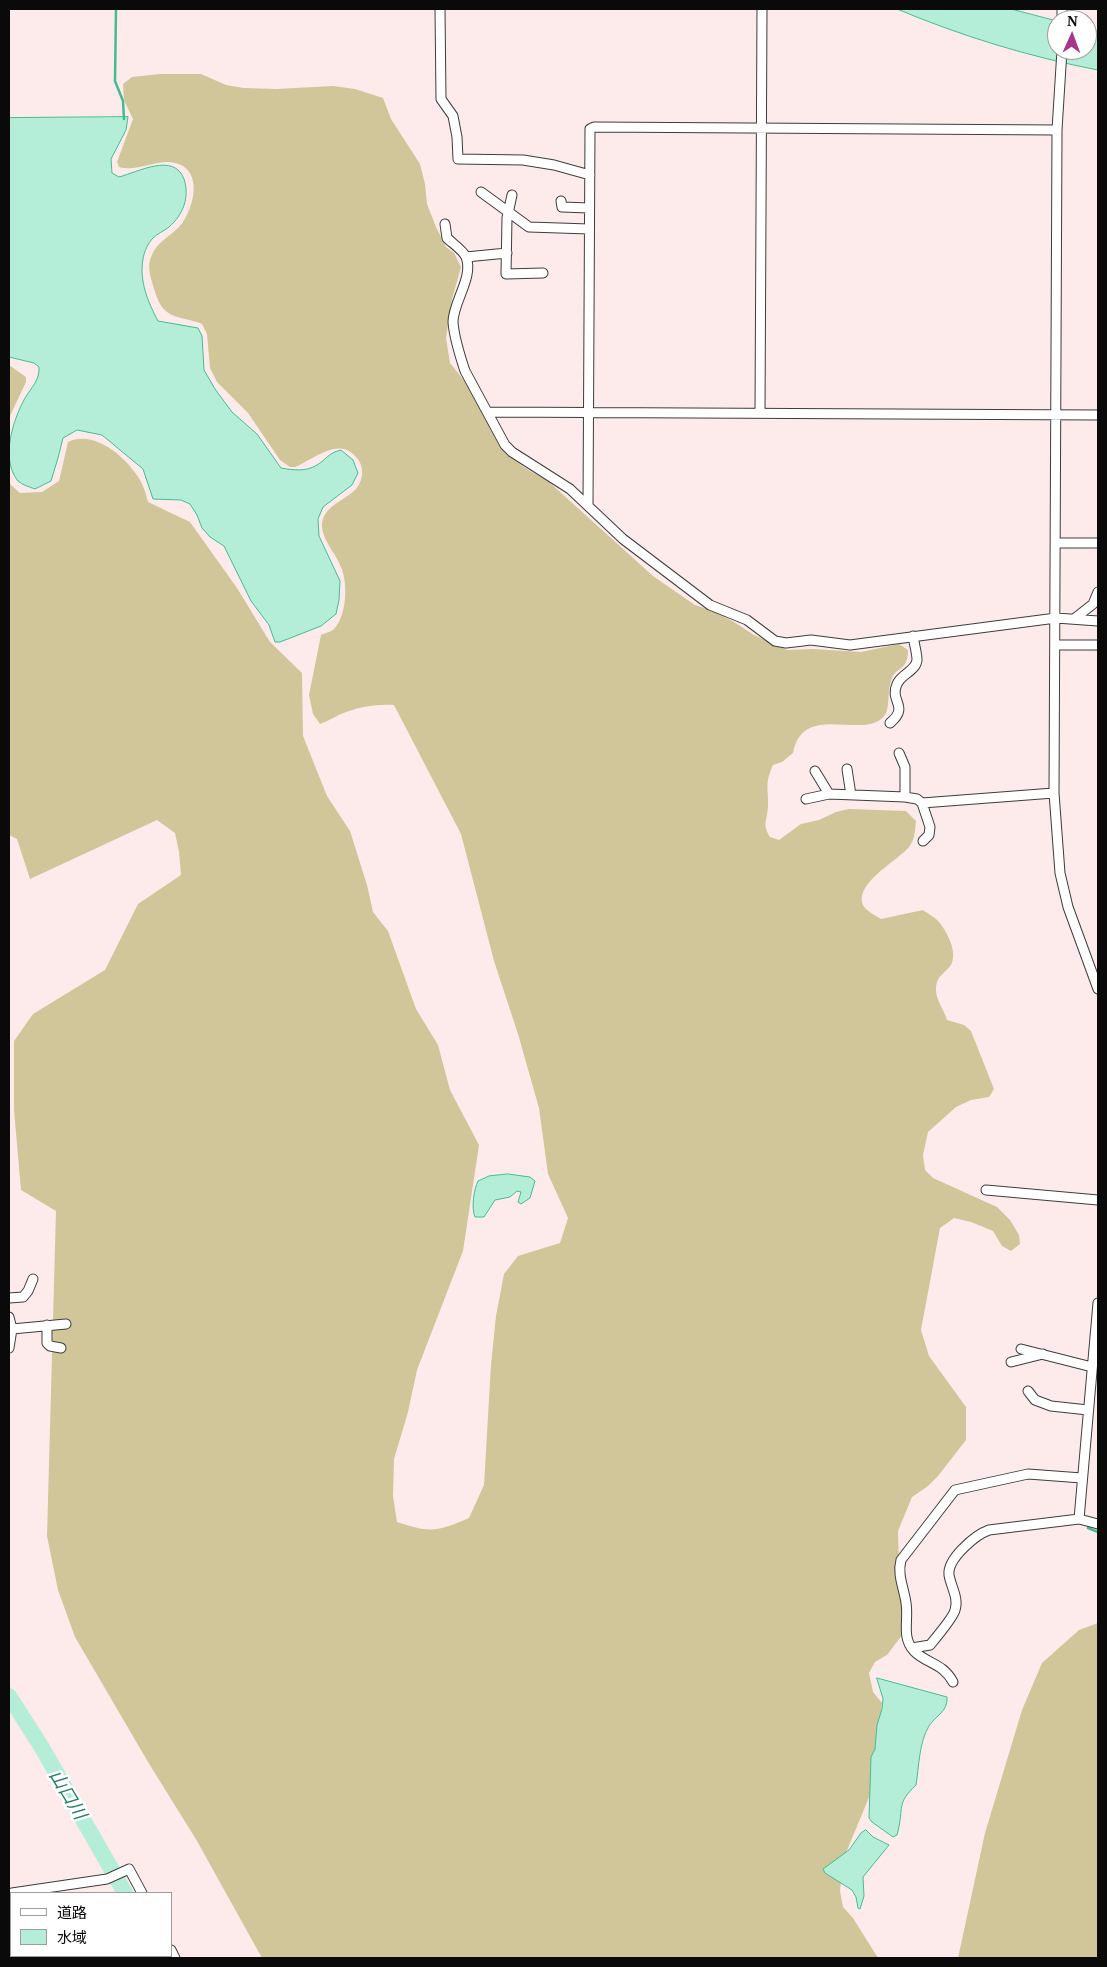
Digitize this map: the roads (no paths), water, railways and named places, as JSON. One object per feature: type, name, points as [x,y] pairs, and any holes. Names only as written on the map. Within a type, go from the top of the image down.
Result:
[{"type":"street","points":[[440,9],[440,98],[452,116],[457,137],[458,159],[523,160],[590,174]]},
{"type":"street","points":[[760,413],[762,9]]},
{"type":"street","points":[[1062,60],[1057,130],[1054,793],[1060,873],[1068,907],[1098,989]]},
{"type":"street","points":[[588,505],[590,129],[594,127],[1057,130]]},
{"type":"street","points":[[481,192],[529,227],[589,229]]},
{"type":"street","points":[[512,195],[509,214],[506,274],[544,274]]},
{"type":"street","points":[[561,201],[562,207],[590,208]]},
{"type":"street","points":[[445,224],[447,238],[466,256],[467,265],[464,283],[453,322],[464,371],[505,445],[523,461],[560,481],[623,539],[710,605],[747,620],[775,641],[786,643],[810,640],[850,645],[1056,618],[1098,621]]},
{"type":"street","points":[[466,256],[507,253]]},
{"type":"street","points":[[488,412],[1098,415]]},
{"type":"street","points":[[1056,543],[1098,543]]},
{"type":"street","points":[[1074,619],[1093,604],[1098,592]]},
{"type":"street","points":[[890,723],[900,712],[895,695],[896,684],[915,666],[917,660],[913,636]]},
{"type":"street","points":[[1056,645],[1098,645]]},
{"type":"street","points":[[899,753],[905,767],[905,797]]},
{"type":"street","points":[[847,769],[851,795]]},
{"type":"street","points":[[815,770],[829,794]]},
{"type":"street","points":[[922,803],[1054,793]]},
{"type":"street","points":[[806,799],[829,794],[917,799],[922,803],[930,827],[929,835],[923,841]]},
{"type":"street","points":[[986,1190],[1098,1200]]},
{"type":"street","points":[[9,1298],[23,1297],[33,1279]]},
{"type":"street","points":[[1079,1519],[1098,1303]]},
{"type":"street","points":[[9,1318],[12,1329],[9,1348]]},
{"type":"street","points":[[12,1329],[66,1324]]},
{"type":"street","points":[[47,1325],[47,1344],[60,1348]]},
{"type":"street","points":[[1021,1349],[1094,1364]]},
{"type":"street","points":[[1010,1362],[1043,1354]]},
{"type":"street","points":[[1028,1391],[1035,1400],[1051,1406],[1088,1410]]},
{"type":"street","points":[[954,1682],[944,1669],[916,1653],[906,1635],[907,1606],[900,1563],[955,1490],[1028,1474],[1082,1478]]},
{"type":"street","points":[[912,1648],[930,1645],[956,1610],[955,1592],[949,1575],[950,1570],[957,1555],[978,1536],[989,1530],[1079,1519],[1098,1524]]},
{"type":"street","points":[[18,1892],[112,1878],[129,1869],[141,1892]]},
{"type":"water","points":[[897,9],[1011,9],[1047,18],[1047,59],[996,45]]},
{"type":"water","points":[[1098,31],[1098,70],[1052,60],[1097,60]]},
{"type":"water","points":[[128,117],[126,130],[111,159],[112,173],[119,177],[145,168],[164,165],[179,171],[186,186],[186,199],[178,217],[169,227],[151,240],[144,256],[142,267],[143,283],[158,321],[198,328],[202,336],[204,370],[215,389],[232,412],[257,434],[281,468],[308,469],[341,450],[353,460],[358,473],[352,485],[323,507],[318,519],[319,536],[340,581],[336,614],[321,626],[280,642],[275,642],[269,625],[251,601],[224,546],[210,537],[202,528],[190,504],[181,500],[153,499],[143,469],[102,435],[77,430],[63,438],[51,481],[35,489],[18,481],[10,462],[10,439],[16,417],[25,398],[37,380],[39,367],[34,363],[9,357],[9,118]]},
{"type":"water","points":[[508,1174],[530,1177],[535,1181],[530,1198],[521,1204],[518,1202],[521,1192],[517,1191],[510,1197],[495,1200],[484,1217],[475,1217],[473,1209],[475,1189],[478,1181],[489,1176]]},
{"type":"water","points":[[877,1678],[947,1697],[944,1710],[932,1722],[926,1732],[921,1747],[916,1785],[903,1802],[897,1835],[893,1837],[869,1818],[871,1757],[875,1749],[877,1725],[883,1699]]},
{"type":"water","points":[[866,1830],[873,1837],[889,1845],[863,1877],[864,1896],[860,1909],[852,1890],[825,1873],[823,1869],[849,1850],[861,1833]]},
{"type":"waterway","points":[[116,9],[115,81],[123,101],[124,119]]},
{"type":"waterway","points":[[1088,1528],[1098,1532]]},
{"type":"waterway","name":"山口川","points":[[9,1696],[41,1746],[124,1892]]}]
